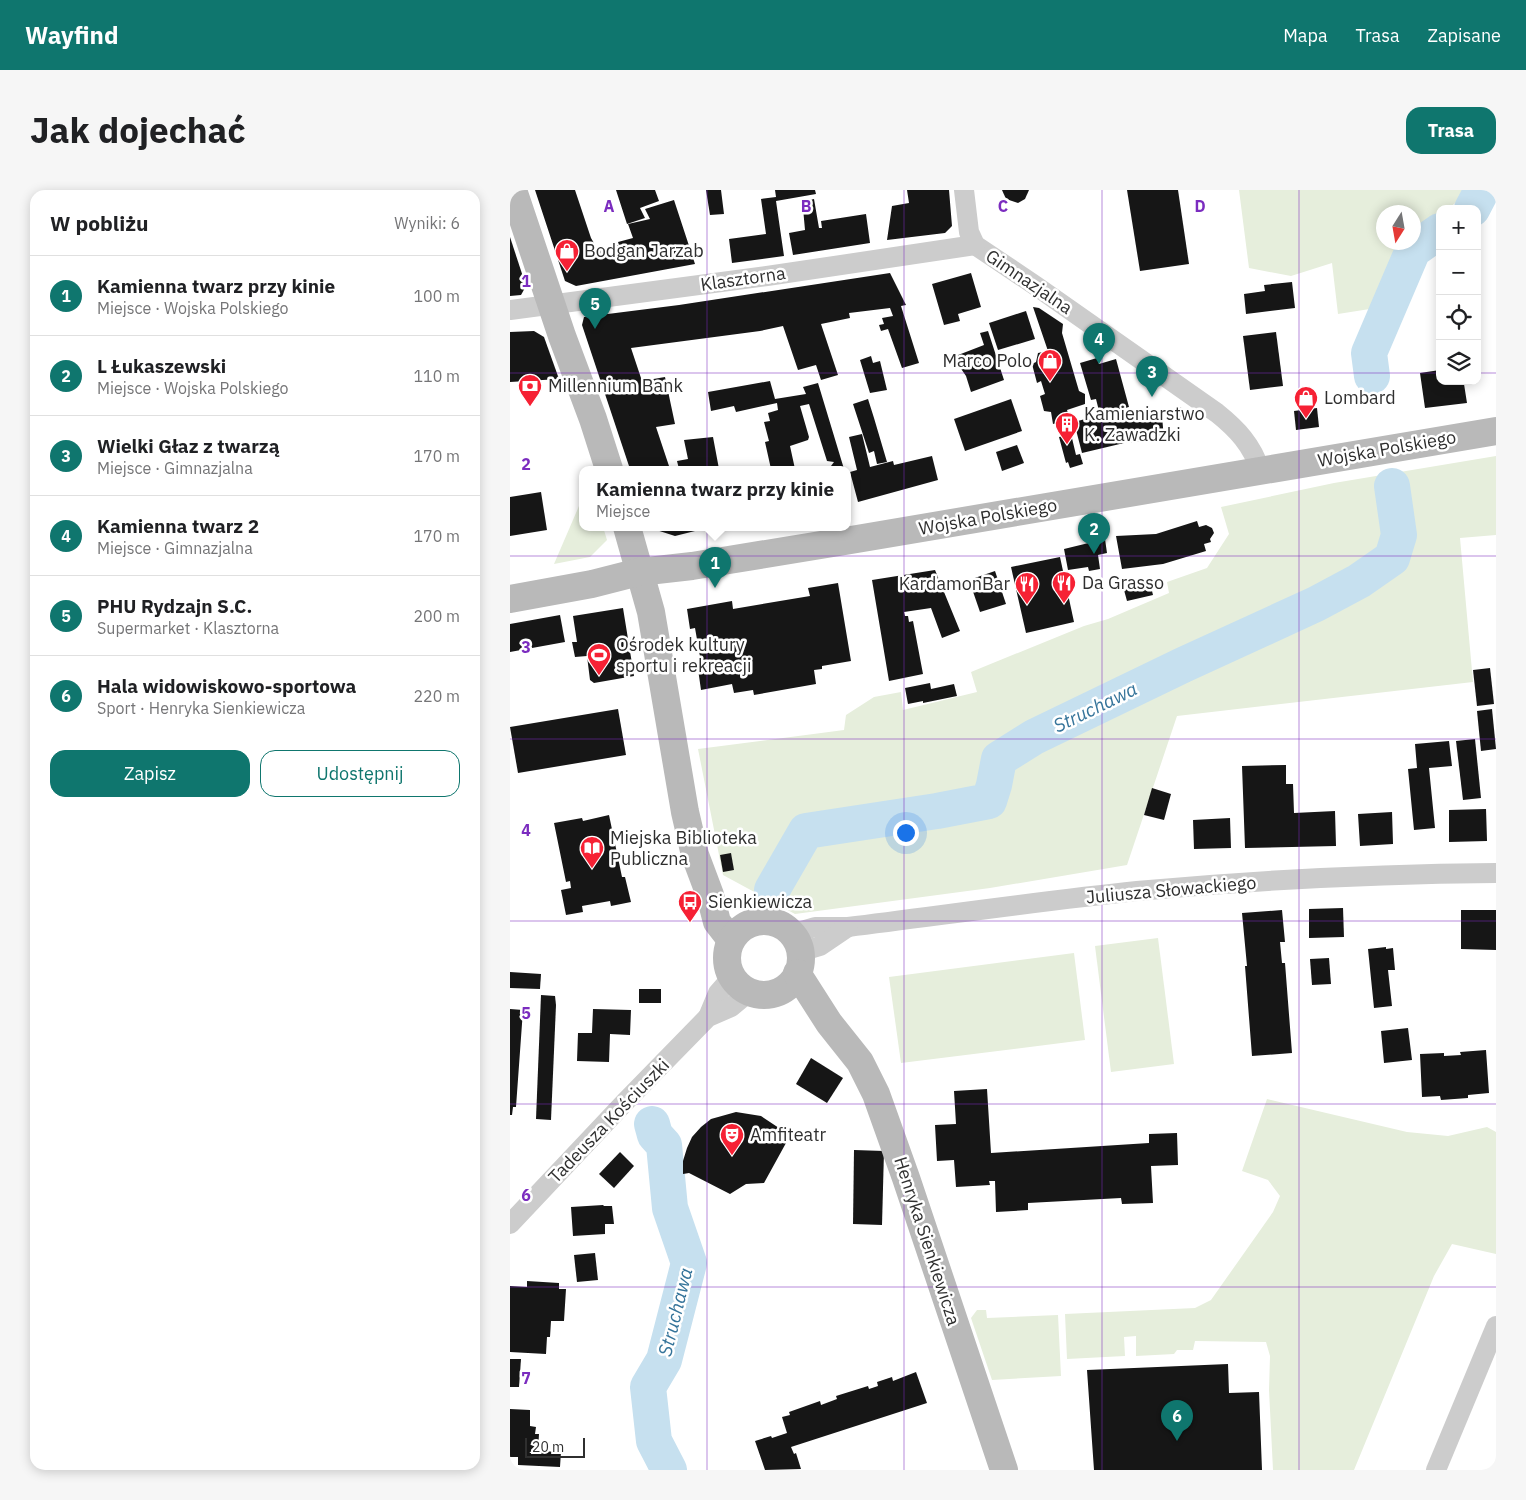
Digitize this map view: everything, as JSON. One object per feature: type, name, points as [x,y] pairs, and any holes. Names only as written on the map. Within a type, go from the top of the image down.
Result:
[{"type":"street","points":[[513,190],[608,466]]},
{"type":"street","name":"Gimnazjalna","points":[[964,190],[968,225],[975,245],[1217,413],[1242,435],[1255,456],[1260,470]]},
{"type":"street","name":"Klasztorna","points":[[510,310],[552,306],[767,276],[975,245]]},
{"type":"street","name":"Wojska Polskiego","points":[[510,599],[592,584],[639,572],[692,566],[817,546],[1496,431]]},
{"type":"street","points":[[628,531],[651,612],[685,812],[695,856],[710,895],[730,911],[742,932]]},
{"type":"street","name":"Juliusza Słowackiego","points":[[793,962],[848,927],[1146,891],[1263,881],[1394,874],[1496,873]]},
{"type":"street","points":[[766,922],[780,925],[793,962],[772,994],[760,995],[740,985],[727,959],[742,932],[766,922]]},
{"type":"street","name":"Henryka Sienkiewicza","points":[[793,962],[829,1023],[860,1062],[876,1094],[1004,1470]]},
{"type":"street","name":"Tadeusza Kościuszki","points":[[510,1224],[708,1017],[718,993],[740,985]]},
{"type":"street","points":[[1436,1470],[1496,1326]]},
{"type":"green space","points":[[1239,190],[1467,190],[1466,194],[1453,205],[1436,205],[1436,218],[1421,231],[1421,205],[1376,205],[1376,250],[1403,250],[1376,308],[1338,314],[1332,263],[1291,276],[1249,268]]},
{"type":"green space","points":[[1496,456],[1496,535],[1460,538],[1473,682],[1177,716],[1127,865],[990,888],[795,914],[723,875],[698,749],[844,730],[846,715],[874,697],[901,692],[903,710],[977,692],[971,672],[1084,626],[1108,619],[1169,593],[1167,582],[1207,568],[1229,534],[1221,507],[1334,483]]},
{"type":"green space","points":[[579,506],[579,531],[604,531],[607,540],[590,557],[554,564]]},
{"type":"green space","points":[[1158,938],[1174,1064],[1111,1072],[1095,946]]},
{"type":"green space","points":[[1074,953],[1085,1040],[901,1063],[889,977]]},
{"type":"green space","points":[[1267,1099],[1407,1132],[1448,1136],[1487,1127],[1496,1132],[1496,1254],[1452,1244],[1434,1276],[1354,1470],[1273,1470],[1269,1390],[1270,1356],[1266,1342],[1195,1341],[1193,1350],[1177,1350],[1174,1354],[1136,1356],[1136,1336],[1124,1337],[1125,1356],[1067,1359],[1065,1314],[1195,1308],[1211,1300],[1273,1212],[1280,1196],[1268,1180],[1242,1171]]},
{"type":"green space","points":[[977,1310],[986,1310],[987,1318],[1058,1315],[1061,1376],[992,1380],[971,1318]]},
{"type":"building","points":[[535,190],[575,190],[591,238],[598,250],[619,245],[618,242],[633,238],[628,224],[650,219],[645,209],[674,200],[695,264],[576,286],[565,281]]},
{"type":"building","points":[[616,190],[655,190],[659,201],[640,208],[645,218],[627,224]]},
{"type":"building","points":[[706,190],[721,190],[724,214],[710,215]]},
{"type":"building","points":[[775,190],[815,190],[816,194],[776,201],[784,256],[732,263],[729,239],[766,234],[761,199],[776,197]]},
{"type":"building","points":[[907,190],[949,190],[952,226],[945,233],[887,240],[892,206],[909,203]]},
{"type":"building","points":[[1002,190],[1029,190],[1025,199],[1018,203],[1006,199]]},
{"type":"building","points":[[1127,190],[1178,190],[1189,264],[1140,271]]},
{"type":"building","points":[[814,199],[819,228],[822,228],[821,221],[866,214],[870,243],[793,255],[789,233],[805,230],[803,208],[806,201]]},
{"type":"building","points":[[510,237],[526,286],[521,295],[510,296]]},
{"type":"building","points":[[890,273],[906,305],[901,306],[919,363],[902,368],[888,329],[881,331],[879,325],[884,324],[882,318],[893,316],[890,308],[849,313],[850,318],[821,324],[838,375],[821,380],[816,365],[798,370],[783,326],[760,331],[631,348],[642,381],[665,377],[675,424],[656,427],[669,466],[629,466],[582,325],[584,317],[679,305]]},
{"type":"building","points":[[971,273],[981,307],[958,314],[960,321],[944,325],[932,284]]},
{"type":"building","points":[[1292,282],[1295,308],[1246,314],[1244,294],[1265,291],[1264,285]]},
{"type":"building","points":[[1033,307],[1039,308],[1063,324],[1062,333],[1079,391],[1085,394],[1085,404],[1067,410],[1070,420],[1053,424],[1051,412],[1044,411],[1040,396],[1045,394],[1041,381],[1037,383],[1032,364],[1036,362],[1038,353],[1048,351]]},
{"type":"building","points":[[1026,311],[1035,339],[998,350],[989,323]]},
{"type":"building","points":[[534,331],[544,337],[559,379],[510,382],[510,332]]},
{"type":"building","points":[[988,331],[1004,380],[971,392],[966,376],[953,357],[984,345],[980,333]]},
{"type":"building","points":[[1276,332],[1283,386],[1250,390],[1243,336]]},
{"type":"building","points":[[871,356],[873,363],[880,361],[887,390],[870,393],[860,360]]},
{"type":"building","points":[[1097,358],[1099,364],[1116,359],[1129,407],[1114,411],[1117,420],[1162,416],[1164,439],[1124,443],[1082,453],[1074,422],[1100,415],[1096,399],[1091,400],[1080,363]]},
{"type":"building","points":[[1436,371],[1436,385],[1464,385],[1467,403],[1425,408],[1420,373]]},
{"type":"building","points":[[770,381],[775,399],[806,394],[803,387],[818,383],[843,466],[831,466],[834,462],[827,461],[809,404],[800,406],[809,437],[808,440],[790,446],[794,466],[770,466],[765,442],[769,441],[764,422],[770,421],[768,413],[778,410],[777,403],[736,412],[734,406],[711,411],[708,392]]},
{"type":"building","points":[[868,399],[887,462],[877,464],[874,451],[869,453],[853,404]]},
{"type":"building","points":[[1011,399],[1022,431],[965,451],[954,419]]},
{"type":"building","points":[[1180,407],[1190,414],[1185,421],[1175,414]]},
{"type":"building","name":"Lombard","points":[[1317,408],[1319,427],[1296,430],[1294,411]]},
{"type":"building","points":[[862,434],[870,467],[893,461],[894,465],[932,456],[938,480],[858,502],[851,476],[851,472],[857,470],[849,437]]},
{"type":"building","name":"Kamieniarstwo K. Zawadzki","points":[[1071,434],[1076,455],[1080,454],[1083,464],[1070,468],[1068,462],[1066,463],[1059,437]]},
{"type":"building","points":[[713,437],[718,466],[678,466],[677,461],[688,459],[684,440]]},
{"type":"building","points":[[1017,445],[1024,463],[1002,471],[996,452]]},
{"type":"building","points":[[541,492],[547,530],[510,536],[510,497]]},
{"type":"building","points":[[1197,521],[1199,527],[1206,525],[1212,528],[1214,533],[1210,539],[1211,542],[1204,544],[1206,551],[1163,564],[1122,569],[1116,536],[1156,534]]},
{"type":"building","points":[[659,531],[695,531],[675,536]]},
{"type":"building","points":[[1105,539],[1107,553],[1098,555],[1100,569],[1089,571],[1088,567],[1068,570],[1064,549]]},
{"type":"building","points":[[1060,557],[1074,622],[1026,633],[1011,567]]},
{"type":"building","points":[[935,570],[960,631],[942,638],[931,608],[904,612],[905,616],[908,616],[909,622],[913,621],[923,674],[889,681],[872,580]]},
{"type":"building","points":[[995,571],[1006,604],[980,612],[969,580]]},
{"type":"building","points":[[838,583],[851,661],[822,666],[822,669],[814,670],[816,684],[754,695],[753,690],[734,693],[732,684],[701,690],[698,669],[702,668],[695,628],[690,629],[687,609],[732,601],[733,609],[810,596],[808,588]]},
{"type":"building","points":[[1150,583],[1153,595],[1127,601],[1124,590]]},
{"type":"building","points":[[623,608],[634,676],[594,683],[590,680],[587,656],[575,657],[572,642],[577,642],[573,616]]},
{"type":"building","points":[[560,615],[565,642],[510,652],[510,624]]},
{"type":"building","points":[[1490,668],[1494,704],[1477,706],[1473,670]]},
{"type":"building","points":[[930,683],[931,689],[954,684],[957,696],[908,704],[905,688]]},
{"type":"building","points":[[618,709],[626,755],[518,773],[510,727]]},
{"type":"building","points":[[1492,709],[1496,749],[1481,751],[1477,711]]},
{"type":"building","points":[[1475,739],[1481,798],[1463,800],[1456,741]]},
{"type":"building","points":[[1449,741],[1452,766],[1429,768],[1435,828],[1414,830],[1408,769],[1417,768],[1415,744]]},
{"type":"building","points":[[1286,765],[1286,784],[1293,784],[1294,813],[1335,811],[1336,846],[1245,848],[1242,766]]},
{"type":"building","points":[[1152,788],[1171,794],[1164,820],[1144,815]]},
{"type":"building","points":[[1486,809],[1487,841],[1449,842],[1449,810]]},
{"type":"building","points":[[1392,812],[1393,844],[1360,846],[1358,814]]},
{"type":"building","name":"Miejska Biblioteka Publiczna","points":[[609,815],[622,877],[625,877],[631,902],[611,906],[610,901],[582,906],[583,912],[566,915],[561,890],[571,888],[570,881],[566,882],[554,823],[582,818],[583,821]]},
{"type":"building","points":[[1230,818],[1231,848],[1194,849],[1193,820]]},
{"type":"building","points":[[731,853],[734,870],[723,872],[720,855]]},
{"type":"building","points":[[1343,908],[1344,937],[1309,938],[1309,909]]},
{"type":"building","points":[[1282,910],[1285,942],[1280,942],[1282,963],[1285,963],[1292,1053],[1252,1056],[1242,913]]},
{"type":"building","points":[[1461,910],[1496,910],[1496,950],[1461,949]]},
{"type":"building","points":[[1386,947],[1386,949],[1393,948],[1395,970],[1388,970],[1392,1006],[1374,1008],[1368,949]]},
{"type":"building","points":[[1329,958],[1331,984],[1312,985],[1310,959]]},
{"type":"building","points":[[510,972],[541,974],[540,989],[510,988]]},
{"type":"building","points":[[639,989],[661,989],[661,1003],[639,1003]]},
{"type":"building","points":[[541,995],[555,996],[556,1005],[551,1120],[536,1119]]},
{"type":"building","points":[[510,1009],[523,1010],[516,1107],[513,1107],[512,1115],[510,1115]]},
{"type":"building","points":[[593,1009],[631,1010],[630,1035],[610,1034],[609,1062],[577,1061],[578,1033],[592,1033]]},
{"type":"building","points":[[1408,1028],[1412,1060],[1384,1063],[1381,1031]]},
{"type":"building","points":[[1486,1050],[1489,1093],[1468,1095],[1468,1098],[1441,1100],[1440,1096],[1422,1097],[1420,1054],[1444,1053],[1444,1056],[1461,1055],[1460,1052]]},
{"type":"building","points":[[811,1058],[843,1078],[827,1103],[796,1084]]},
{"type":"building","points":[[987,1089],[991,1153],[1149,1143],[1149,1134],[1177,1133],[1178,1165],[1151,1166],[1153,1203],[1122,1204],[1121,1198],[1028,1203],[1028,1210],[996,1212],[995,1181],[989,1181],[990,1185],[956,1187],[954,1160],[937,1161],[935,1125],[956,1124],[954,1091]]},
{"type":"building","name":"Amfiteatr","points":[[736,1112],[761,1116],[782,1130],[789,1141],[786,1143],[764,1183],[746,1184],[730,1194],[689,1173],[683,1174],[683,1161],[692,1137],[701,1127],[711,1119]]},
{"type":"building","points":[[854,1150],[884,1151],[882,1225],[853,1224]]},
{"type":"building","points":[[620,1152],[634,1166],[614,1188],[599,1174]]},
{"type":"building","points":[[612,1206],[614,1224],[605,1224],[605,1234],[573,1236],[571,1207]]},
{"type":"building","points":[[595,1253],[598,1280],[577,1282],[574,1255]]},
{"type":"building","points":[[527,1281],[559,1283],[559,1289],[566,1289],[564,1321],[551,1321],[550,1337],[547,1337],[546,1354],[510,1352],[510,1286],[527,1287]]},
{"type":"building","points":[[510,1359],[521,1359],[519,1387],[510,1387]]},
{"type":"building","points":[[1228,1364],[1229,1393],[1259,1392],[1262,1470],[1094,1470],[1087,1370]]},
{"type":"building","points":[[916,1372],[927,1403],[791,1447],[794,1454],[796,1453],[801,1469],[765,1470],[755,1441],[787,1433],[782,1417],[790,1415],[789,1412],[820,1401],[821,1405],[837,1399],[836,1396],[868,1386],[869,1389],[878,1386],[877,1382],[892,1377],[893,1381]]},
{"type":"building","points":[[510,1409],[530,1410],[530,1426],[536,1427],[535,1434],[539,1434],[538,1451],[561,1452],[560,1467],[518,1465],[518,1457],[510,1457]]},
{"type":"waterway","name":"Struchawa","points":[[1474,205],[1482,190]]},
{"type":"waterway","name":"Struchawa","points":[[1372,376],[1369,353],[1413,250],[1436,234]]},
{"type":"waterway","name":"Struchawa","points":[[772,890],[806,831],[989,801],[999,759],[1034,737],[1183,665],[1316,604],[1359,581],[1392,558],[1399,535],[1392,486]]},
{"type":"waterway","name":"Struchawa","points":[[652,1124],[655,1135],[664,1145],[670,1208],[689,1263],[664,1360],[648,1387],[654,1441],[669,1470]]},
{"type":"place","name":"Bodgan Jarzab","points":[[567,272]]},
{"type":"place","name":"PHU Rydzajn S.C.","points":[[595,329]]},
{"type":"place","name":"Kamienna twarz 2","points":[[1099,364]]},
{"type":"place","name":"Marco Polo","points":[[1050,382]]},
{"type":"place","name":"Wielki Głaz z twarzą","points":[[1152,397]]},
{"type":"place","name":"Millennium Bank","points":[[530,407]]},
{"type":"place","name":"Lombard","points":[[1306,419]]},
{"type":"place","name":"Kamieniarstwo K. Zawadzki","points":[[1067,445]]},
{"type":"place","name":"L Łukaszewski","points":[[1094,554]]},
{"type":"place","name":"Kamienna twarz przy kinie","points":[[715,588]]},
{"type":"place","name":"Da Grasso","points":[[1064,604]]},
{"type":"place","name":"KardamonBar","points":[[1027,605]]},
{"type":"place","name":"Ośrodek kultury sportu i rekreacji","points":[[599,676]]},
{"type":"place","name":"Miejska Biblioteka Publiczna","points":[[592,869]]},
{"type":"place","name":"Sienkiewicza","points":[[690,923]]},
{"type":"place","name":"Amfiteatr","points":[[732,1156]]},
{"type":"place","name":"Hala widowiskowo-sportowa","points":[[1177,1441]]}]
